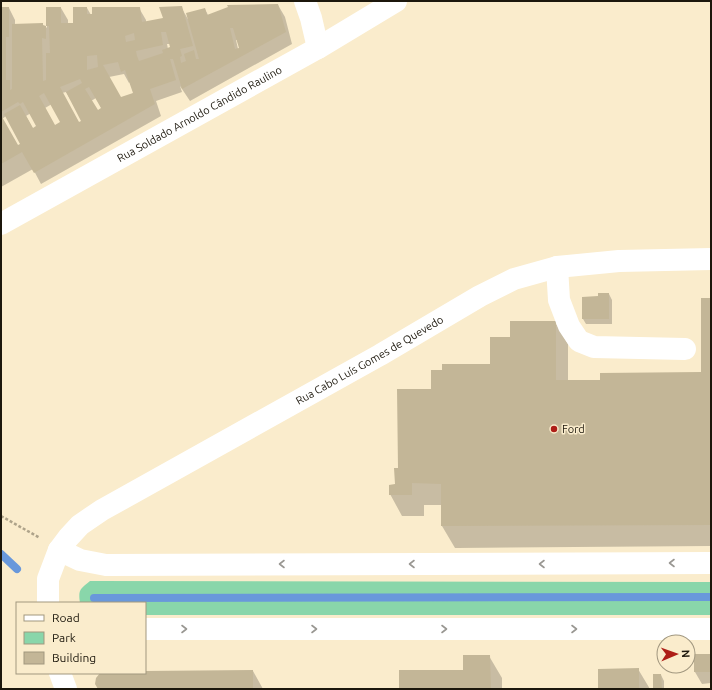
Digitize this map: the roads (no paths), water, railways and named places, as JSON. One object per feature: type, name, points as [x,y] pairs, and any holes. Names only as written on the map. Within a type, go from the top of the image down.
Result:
[{"type":"street","points":[[305,1],[312,18],[318,48]]},
{"type":"street","name":"Rua Soldado Arnoldo Cândido Raulino","points":[[1,224],[318,48],[396,1]]},
{"type":"street","name":"Rua Cabo Luís Gomes de Quevedo","points":[[48,602],[48,579],[59,550],[80,525],[102,510],[380,355],[480,296],[514,278],[557,267],[619,261],[711,258]]},
{"type":"street","points":[[557,267],[559,300],[569,326],[579,341],[594,347],[685,349]]},
{"type":"street","points":[[59,550],[80,560],[106,565],[711,563]]},
{"type":"street","points":[[146,629],[711,629]]},
{"type":"street","points":[[60,674],[66,689]]},
{"type":"waterway","points":[[1,554],[17,569]]},
{"type":"waterway","points":[[94,598],[711,597]]},
{"type":"place","name":"Ford","points":[[554,429]]}]
